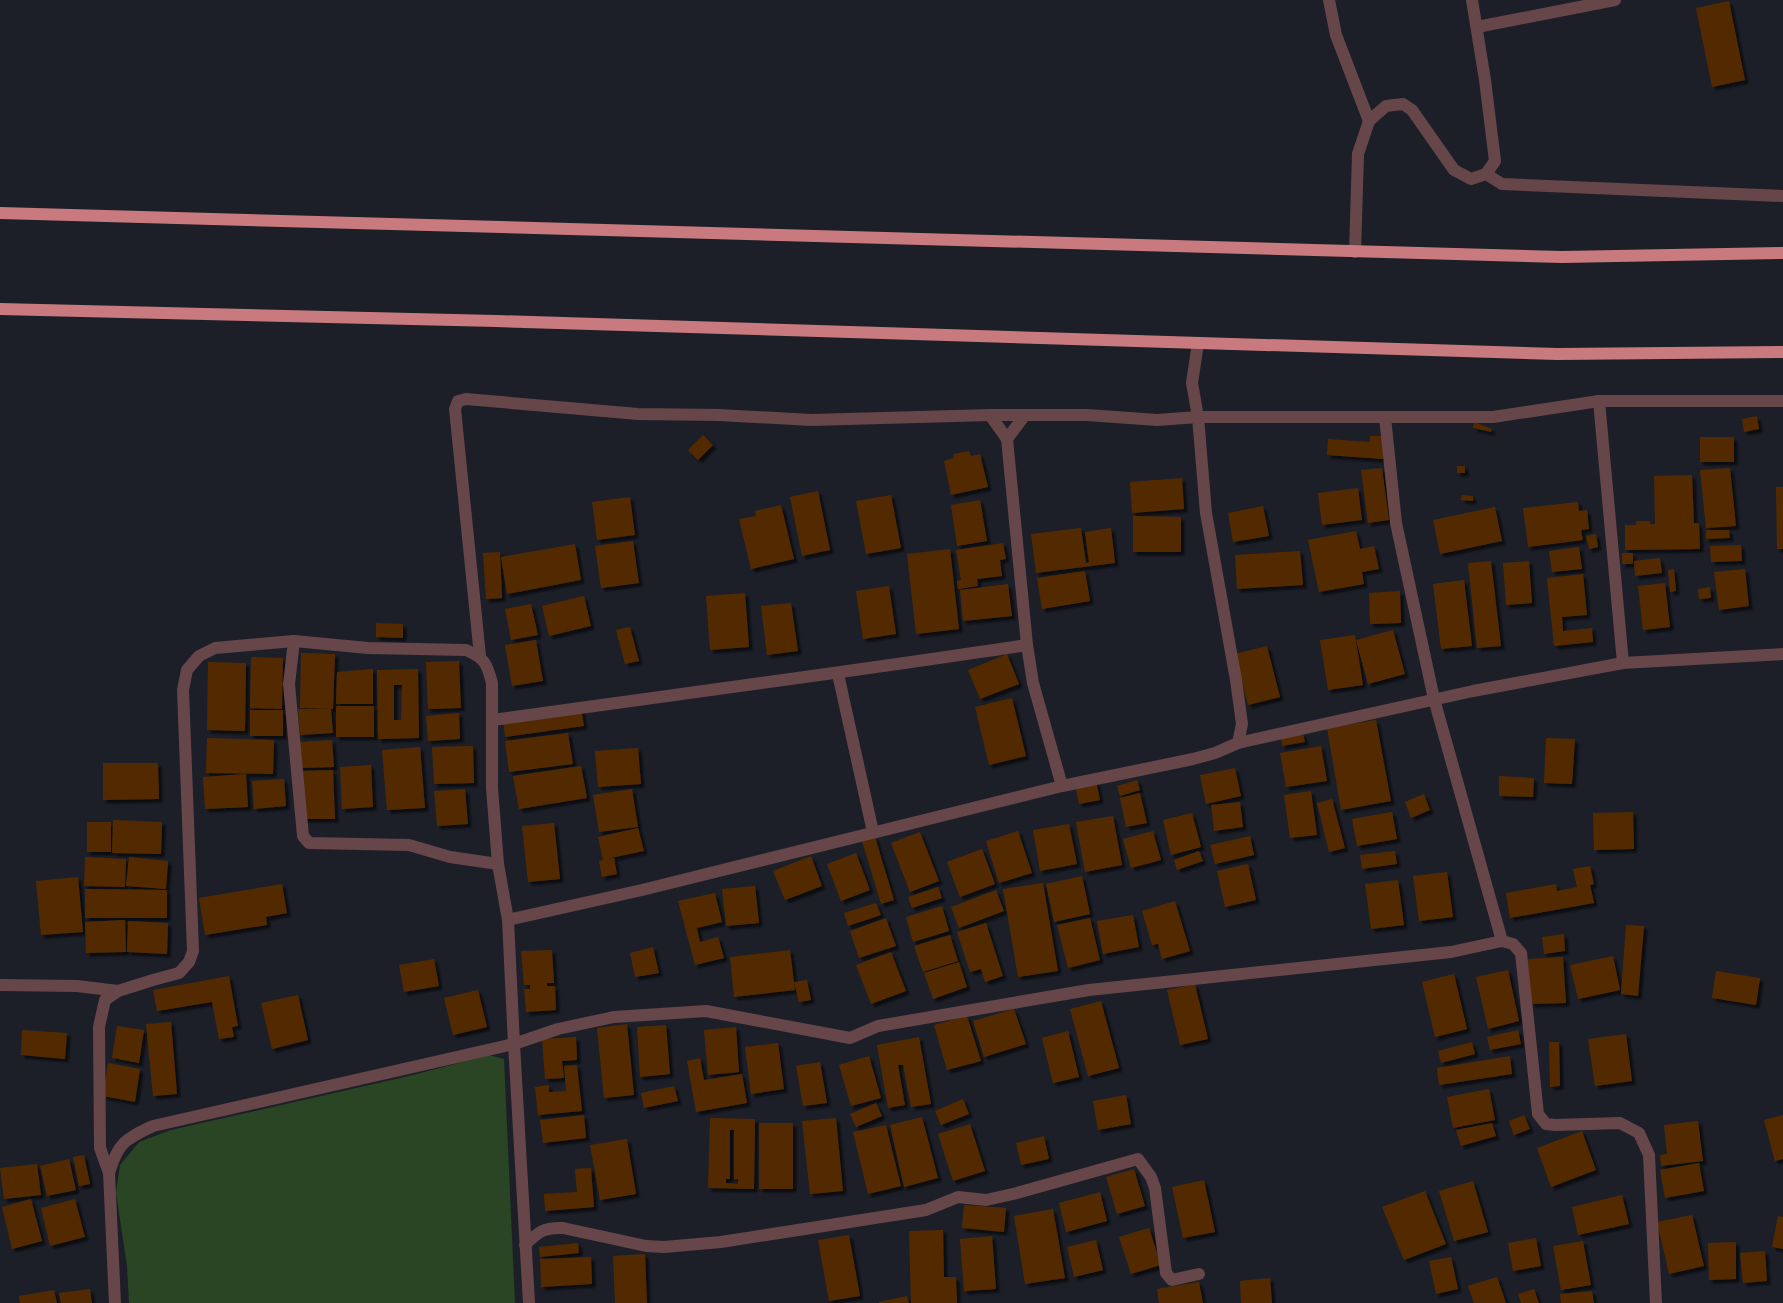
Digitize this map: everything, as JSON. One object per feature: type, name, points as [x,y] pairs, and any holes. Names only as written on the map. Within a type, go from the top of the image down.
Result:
[{"type":"highway","points":[[0,213],[1562,257],[1783,253]]},
{"type":"highway","points":[[0,308],[504,321],[1557,354],[1783,352]]},
{"type":"street","points":[[1329,0],[1336,35],[1369,121]]},
{"type":"street","points":[[1355,252],[1358,154],[1369,121],[1386,106],[1402,104],[1412,110],[1454,170],[1471,179],[1486,174],[1495,161],[1472,0]]},
{"type":"street","points":[[1477,27],[1615,0]]},
{"type":"street","points":[[1486,174],[1502,184],[1783,196]]},
{"type":"street","points":[[1198,343],[1192,383],[1198,417],[1206,513],[1241,716],[1242,724],[1238,743]]},
{"type":"street","points":[[529,1303],[508,920],[498,864],[492,788],[492,684],[488,667],[480,656],[455,409],[458,401],[466,399],[638,414],[811,420],[1025,415],[1087,416],[1157,420],[1198,417],[1493,417],[1600,401],[1783,401]]},
{"type":"street","points":[[1600,401],[1623,663]]},
{"type":"street","points":[[990,415],[1007,439],[1027,645],[1033,683],[1062,786]]},
{"type":"street","points":[[1007,439],[1025,415]]},
{"type":"street","points":[[1385,417],[1396,523],[1434,700],[1502,941]]},
{"type":"street","points":[[116,1303],[109,1173],[100,1148],[99,1027],[105,1000],[118,991],[152,980],[179,974],[189,962],[193,951],[184,690],[187,670],[199,656],[215,648],[294,642],[368,648],[466,650],[480,656]]},
{"type":"street","points":[[294,642],[289,684],[303,836],[309,843],[409,845],[450,857],[498,864]]},
{"type":"street","points":[[493,720],[723,688],[838,674],[1027,645]]},
{"type":"street","points":[[508,920],[642,890],[1062,786],[1193,759],[1215,753],[1238,743],[1434,700],[1623,663],[1783,654]]},
{"type":"street","points":[[838,674],[873,832]]},
{"type":"street","points":[[109,1173],[115,1153],[130,1137],[153,1126],[514,1044],[558,1029],[614,1018],[706,1011],[850,1038],[878,1026],[1089,990],[1450,952],[1502,941],[1514,944],[1521,953],[1538,1114],[1546,1124],[1555,1125],[1620,1122],[1639,1133],[1649,1155],[1656,1303]]},
{"type":"street","points":[[0,985],[77,986],[118,991]]},
{"type":"street","points":[[525,1245],[537,1233],[550,1228],[563,1228],[646,1246],[664,1247],[721,1242],[926,1210],[958,1197],[986,1200],[1017,1193],[1138,1159],[1151,1177],[1154,1188],[1166,1273],[1172,1280],[1199,1274]]},
{"type":"green space","points":[[489,1055],[504,1059],[515,1303],[129,1303],[127,1266],[116,1193],[120,1165],[139,1142],[171,1130],[409,1076]]},
{"type":"building","points":[[1729,1],[1745,80],[1712,87],[1696,8]]},
{"type":"building","points":[[1757,416],[1759,429],[1744,432],[1742,419]]},
{"type":"building","points":[[1474,422],[1492,429],[1491,432],[1473,428]]},
{"type":"building","points":[[703,435],[713,445],[698,460],[688,450]]},
{"type":"building","points":[[1370,436],[1384,436],[1383,459],[1327,455],[1328,439],[1370,442]]},
{"type":"building","points":[[1700,437],[1734,437],[1734,462],[1700,462]]},
{"type":"building","points":[[969,451],[971,456],[980,454],[988,487],[951,495],[944,461],[954,458],[953,454]]},
{"type":"building","points":[[1457,466],[1465,466],[1465,473],[1457,473]]},
{"type":"building","points":[[1382,468],[1389,520],[1368,523],[1361,470]]},
{"type":"building","points":[[1730,468],[1736,526],[1706,528],[1700,470]]},
{"type":"building","points":[[1692,475],[1694,523],[1699,523],[1700,549],[1625,550],[1625,525],[1636,525],[1636,521],[1650,521],[1650,524],[1655,524],[1654,476]]},
{"type":"building","points":[[1182,478],[1184,509],[1132,513],[1130,482]]},
{"type":"building","points":[[1776,487],[1783,487],[1783,549],[1777,549]]},
{"type":"building","points":[[1358,488],[1362,520],[1322,525],[1318,493]]},
{"type":"building","points":[[818,491],[830,550],[802,556],[790,497]]},
{"type":"building","points":[[891,495],[901,548],[866,554],[856,501]]},
{"type":"building","points":[[1462,495],[1473,496],[1473,501],[1461,500]]},
{"type":"building","points":[[630,497],[635,535],[597,540],[592,502]]},
{"type":"building","points":[[980,500],[987,541],[957,546],[951,505]]},
{"type":"building","points":[[1578,502],[1579,511],[1587,510],[1589,529],[1581,530],[1583,540],[1528,547],[1523,508]]},
{"type":"building","points":[[781,505],[794,559],[751,569],[739,519],[756,516],[755,511]]},
{"type":"building","points":[[1263,506],[1269,536],[1233,542],[1228,513]]},
{"type":"building","points":[[1495,507],[1502,541],[1440,554],[1433,520]]},
{"type":"building","points":[[1133,516],[1181,517],[1181,552],[1133,552]]},
{"type":"building","points":[[1081,528],[1086,563],[1089,562],[1085,532],[1111,528],[1115,563],[1036,573],[1031,534]]},
{"type":"building","points":[[1706,530],[1729,530],[1730,538],[1706,539]]},
{"type":"building","points":[[1356,531],[1360,549],[1374,546],[1379,569],[1362,572],[1364,584],[1319,592],[1308,540]]},
{"type":"building","points":[[1596,534],[1598,547],[1589,549],[1586,536]]},
{"type":"building","points":[[633,541],[639,583],[601,588],[595,546]]},
{"type":"building","points":[[1003,543],[1006,559],[1000,560],[1002,576],[977,579],[978,586],[958,589],[957,581],[961,580],[956,550]]},
{"type":"building","points":[[575,544],[581,580],[507,594],[501,557]]},
{"type":"building","points":[[1741,545],[1742,561],[1711,562],[1710,546]]},
{"type":"building","points":[[1579,547],[1582,569],[1552,572],[1549,551]]},
{"type":"building","points":[[950,549],[959,629],[916,634],[907,554]]},
{"type":"building","points":[[1300,551],[1303,585],[1237,589],[1235,555]]},
{"type":"building","points":[[500,552],[502,598],[486,599],[483,553]]},
{"type":"building","points":[[1622,553],[1633,553],[1633,564],[1622,564]]},
{"type":"building","points":[[1660,558],[1662,573],[1635,576],[1634,561]]},
{"type":"building","points":[[1491,561],[1501,646],[1477,648],[1468,563]]},
{"type":"building","points":[[1529,561],[1532,603],[1506,605],[1503,563]]},
{"type":"building","points":[[1674,569],[1676,591],[1670,592],[1668,570]]},
{"type":"building","points":[[1745,569],[1749,606],[1719,610],[1714,572]]},
{"type":"building","points":[[1085,571],[1090,601],[1042,609],[1037,578]]},
{"type":"building","points":[[1583,574],[1587,615],[1562,617],[1563,631],[1592,628],[1593,642],[1554,646],[1547,578]]},
{"type":"building","points":[[1464,580],[1472,646],[1441,649],[1433,584]]},
{"type":"building","points":[[1665,583],[1670,627],[1643,630],[1638,586]]},
{"type":"building","points":[[1008,584],[1012,616],[963,621],[960,590]]},
{"type":"building","points":[[889,586],[896,634],[863,639],[856,591]]},
{"type":"building","points":[[1710,587],[1711,598],[1699,599],[1698,589]]},
{"type":"building","points":[[1400,591],[1401,623],[1370,624],[1369,593]]},
{"type":"building","points":[[745,593],[749,647],[710,650],[706,596]]},
{"type":"building","points":[[584,596],[591,626],[549,636],[542,606]]},
{"type":"building","points":[[791,603],[798,651],[767,655],[761,606]]},
{"type":"building","points":[[531,604],[538,635],[511,640],[505,609]]},
{"type":"building","points":[[376,623],[403,624],[403,638],[376,637]]},
{"type":"building","points":[[630,627],[639,661],[625,664],[616,630]]},
{"type":"building","points":[[1393,630],[1405,674],[1368,684],[1356,640]]},
{"type":"building","points":[[1355,635],[1363,685],[1328,690],[1320,640]]},
{"type":"building","points":[[536,640],[543,681],[512,686],[505,645]]},
{"type":"building","points":[[1267,646],[1280,697],[1248,705],[1235,654]]},
{"type":"building","points":[[301,653],[335,654],[333,709],[300,708]]},
{"type":"building","points":[[1007,654],[1019,684],[980,699],[968,670]]},
{"type":"building","points":[[251,657],[283,658],[282,709],[250,708]]},
{"type":"building","points":[[459,661],[461,708],[428,709],[426,662]]},
{"type":"building","points":[[208,662],[246,663],[245,731],[207,730]]},
{"type":"building","points":[[373,669],[373,704],[336,704],[337,672]]},
{"type":"building","points":[[418,669],[419,738],[378,739],[377,670]],"holes":[[[394,685],[402,685],[401,720],[394,720]]]},
{"type":"building","points":[[1012,698],[1026,756],[989,765],[975,707]]},
{"type":"building","points":[[336,706],[374,706],[374,737],[336,737]]},
{"type":"building","points":[[581,708],[584,726],[505,737],[503,719]]},
{"type":"building","points":[[298,709],[331,709],[333,733],[300,735]]},
{"type":"building","points":[[250,710],[283,710],[283,736],[250,736]]},
{"type":"building","points":[[459,713],[460,739],[428,741],[426,716]]},
{"type":"building","points":[[1376,720],[1391,801],[1341,810],[1327,728]]},
{"type":"building","points":[[568,733],[573,764],[509,772],[505,741]]},
{"type":"building","points":[[1303,733],[1305,742],[1282,746],[1281,737]]},
{"type":"building","points":[[207,738],[274,740],[273,774],[206,773]]},
{"type":"building","points":[[1546,738],[1575,739],[1572,784],[1544,783]]},
{"type":"building","points":[[332,740],[334,767],[299,768],[298,742]]},
{"type":"building","points":[[473,746],[474,783],[434,784],[432,747]]},
{"type":"building","points":[[1321,746],[1327,781],[1286,787],[1280,753]]},
{"type":"building","points":[[420,747],[425,808],[387,810],[382,750]]},
{"type":"building","points":[[638,748],[641,784],[598,787],[595,751]]},
{"type":"building","points":[[103,763],[158,763],[159,799],[103,800]]},
{"type":"building","points":[[371,765],[373,807],[342,809],[340,767]]},
{"type":"building","points":[[581,766],[587,798],[519,809],[513,776]]},
{"type":"building","points":[[1235,768],[1241,796],[1206,804],[1200,775]]},
{"type":"building","points":[[333,770],[335,819],[302,819],[300,771]]},
{"type":"building","points":[[246,774],[248,807],[205,809],[203,777]]},
{"type":"building","points":[[1499,776],[1534,778],[1533,797],[1499,796]]},
{"type":"building","points":[[284,779],[286,806],[254,809],[252,781]]},
{"type":"building","points":[[1137,780],[1140,790],[1120,796],[1117,786]]},
{"type":"building","points":[[1096,781],[1100,800],[1079,804],[1075,785]]},
{"type":"building","points":[[465,789],[468,824],[437,826],[434,791]]},
{"type":"building","points":[[632,789],[638,827],[599,832],[593,795]]},
{"type":"building","points":[[1311,791],[1317,835],[1290,838],[1284,795]]},
{"type":"building","points":[[1140,793],[1147,823],[1126,827],[1120,798]]},
{"type":"building","points":[[1424,794],[1430,810],[1411,818],[1405,802]]},
{"type":"building","points":[[1332,799],[1345,848],[1329,852],[1317,803]]},
{"type":"building","points":[[1240,802],[1243,827],[1214,831],[1211,805]]},
{"type":"building","points":[[1392,812],[1397,839],[1357,846],[1352,819]]},
{"type":"building","points":[[1633,812],[1634,849],[1594,850],[1593,813]]},
{"type":"building","points":[[1192,813],[1201,847],[1171,855],[1163,820]]},
{"type":"building","points":[[1113,816],[1122,865],[1085,872],[1076,822]]},
{"type":"building","points":[[113,820],[162,822],[161,854],[112,853]]},
{"type":"building","points":[[87,822],[111,822],[111,852],[87,852]]},
{"type":"building","points":[[554,823],[560,879],[528,882],[522,826]]},
{"type":"building","points":[[1069,824],[1077,864],[1040,871],[1033,830]]},
{"type":"building","points":[[638,828],[644,851],[606,859],[614,858],[617,874],[602,877],[599,861],[603,860],[598,837]]},
{"type":"building","points":[[1018,831],[1032,873],[999,883],[986,841]]},
{"type":"building","points":[[1153,831],[1161,860],[1131,868],[1123,839]]},
{"type":"building","points":[[920,832],[939,881],[910,892],[891,843]]},
{"type":"building","points":[[1250,836],[1254,855],[1215,864],[1210,845]]},
{"type":"building","points":[[875,837],[894,900],[881,904],[862,841]]},
{"type":"building","points":[[982,849],[995,884],[960,897],[947,862]]},
{"type":"building","points":[[1199,851],[1203,861],[1177,870],[1174,860]]},
{"type":"building","points":[[1395,851],[1397,864],[1362,869],[1360,855]]},
{"type":"building","points":[[856,853],[870,890],[841,901],[827,864]]},
{"type":"building","points":[[811,856],[822,886],[785,900],[773,871]]},
{"type":"building","points":[[85,857],[126,859],[125,887],[84,886]]},
{"type":"building","points":[[129,857],[168,861],[166,889],[126,886]]},
{"type":"building","points":[[1248,864],[1256,900],[1225,907],[1217,871]]},
{"type":"building","points":[[1590,866],[1594,884],[1590,885],[1594,903],[1510,918],[1506,893],[1556,884],[1557,891],[1577,887],[1573,869]]},
{"type":"building","points":[[1447,872],[1453,917],[1419,921],[1413,876]]},
{"type":"building","points":[[1082,876],[1090,914],[1054,922],[1046,884]]},
{"type":"building","points":[[78,877],[83,932],[41,935],[36,881]]},
{"type":"building","points":[[1398,880],[1404,925],[1371,929],[1365,884]]},
{"type":"building","points":[[1043,883],[1058,971],[1018,977],[1003,889]]},
{"type":"building","points":[[282,884],[287,913],[266,917],[267,925],[205,935],[199,898]]},
{"type":"building","points":[[755,886],[759,923],[726,926],[722,889]]},
{"type":"building","points":[[938,887],[942,898],[912,908],[908,897]]},
{"type":"building","points":[[85,889],[167,890],[167,918],[85,918]]},
{"type":"building","points":[[996,890],[1004,911],[959,928],[951,907]]},
{"type":"building","points":[[715,893],[722,922],[697,928],[700,942],[718,937],[724,958],[695,965],[678,901]]},
{"type":"building","points":[[1175,901],[1190,951],[1162,959],[1158,944],[1152,945],[1142,911]]},
{"type":"building","points":[[876,903],[881,915],[848,926],[844,913]]},
{"type":"building","points":[[942,906],[949,931],[913,942],[906,917]]},
{"type":"building","points":[[1133,915],[1139,947],[1103,954],[1097,921]]},
{"type":"building","points":[[886,918],[896,946],[859,958],[850,931]]},
{"type":"building","points":[[1090,918],[1100,960],[1068,968],[1057,925]]},
{"type":"building","points":[[125,920],[126,952],[86,953],[85,922]]},
{"type":"building","points":[[128,921],[168,923],[167,954],[127,952]]},
{"type":"building","points":[[986,923],[1003,976],[985,982],[981,969],[970,972],[957,932]]},
{"type":"building","points":[[1626,925],[1644,926],[1638,996],[1621,994]]},
{"type":"building","points":[[1564,934],[1565,951],[1544,954],[1542,937]]},
{"type":"building","points":[[950,935],[958,961],[923,972],[914,946]]},
{"type":"building","points":[[653,947],[659,973],[635,977],[630,953]]},
{"type":"building","points":[[552,950],[554,983],[547,983],[547,986],[555,986],[556,1010],[526,1012],[524,989],[530,989],[530,985],[524,985],[521,951]]},
{"type":"building","points":[[790,950],[795,990],[734,997],[730,957]]},
{"type":"building","points":[[891,952],[906,991],[871,1004],[856,965]]},
{"type":"building","points":[[1613,956],[1620,990],[1578,999],[1570,965]]},
{"type":"building","points":[[1563,957],[1566,1003],[1531,1004],[1528,959]]},
{"type":"building","points":[[434,959],[439,986],[404,992],[399,965]]},
{"type":"building","points":[[959,962],[967,987],[933,999],[924,973]]},
{"type":"building","points":[[1508,970],[1519,1021],[1488,1029],[1476,977]]},
{"type":"building","points":[[1716,971],[1760,978],[1756,1005],[1712,998]]},
{"type":"building","points":[[1454,974],[1467,1029],[1435,1037],[1422,982]]},
{"type":"building","points":[[229,976],[238,1026],[232,1027],[234,1037],[219,1039],[212,1002],[157,1011],[153,990]]},
{"type":"building","points":[[807,980],[811,1000],[799,1002],[794,982]]},
{"type":"building","points":[[1195,984],[1208,1039],[1180,1045],[1167,990]]},
{"type":"building","points":[[478,990],[487,1027],[453,1035],[444,998]]},
{"type":"building","points":[[298,995],[308,1040],[272,1049],[261,1003]]},
{"type":"building","points":[[1101,1001],[1119,1068],[1088,1076],[1070,1009]]},
{"type":"building","points":[[1014,1009],[1026,1044],[984,1057],[973,1021]]},
{"type":"building","points":[[967,1016],[981,1061],[947,1070],[934,1025]]},
{"type":"building","points":[[171,1022],[177,1094],[153,1096],[146,1024]]},
{"type":"building","points":[[627,1024],[634,1095],[604,1098],[597,1028]]},
{"type":"building","points":[[666,1025],[670,1074],[640,1077],[637,1027]]},
{"type":"building","points":[[117,1026],[144,1030],[139,1063],[112,1058]]},
{"type":"building","points":[[736,1027],[739,1072],[708,1075],[704,1030]]},
{"type":"building","points":[[22,1030],[67,1033],[65,1059],[21,1055]]},
{"type":"building","points":[[1518,1030],[1521,1044],[1490,1050],[1487,1037]]},
{"type":"building","points":[[1068,1031],[1079,1077],[1053,1083],[1042,1038]]},
{"type":"building","points":[[1626,1034],[1632,1081],[1595,1086],[1588,1039]]},
{"type":"building","points":[[576,1037],[577,1060],[562,1061],[564,1078],[545,1079],[542,1039]]},
{"type":"building","points":[[919,1037],[931,1104],[911,1107],[903,1065],[898,1065],[905,1105],[888,1108],[877,1045]]},
{"type":"building","points":[[1472,1042],[1475,1054],[1441,1063],[1438,1051]]},
{"type":"building","points":[[1549,1042],[1559,1042],[1560,1086],[1550,1087]]},
{"type":"building","points":[[778,1043],[784,1089],[751,1094],[745,1047]]},
{"type":"building","points":[[869,1056],[881,1098],[851,1106],[839,1065]]},
{"type":"building","points":[[1510,1056],[1512,1074],[1439,1085],[1437,1068]]},
{"type":"building","points":[[700,1058],[704,1080],[742,1074],[747,1103],[696,1112],[687,1061]]},
{"type":"building","points":[[820,1062],[827,1103],[803,1106],[796,1066]]},
{"type":"building","points":[[108,1063],[140,1069],[135,1102],[103,1096]]},
{"type":"building","points":[[577,1065],[582,1111],[538,1115],[535,1087],[549,1085],[549,1092],[566,1091],[564,1066]]},
{"type":"building","points":[[674,1086],[678,1101],[644,1108],[641,1093]]},
{"type":"building","points":[[1489,1089],[1495,1120],[1453,1128],[1447,1097]]},
{"type":"building","points":[[1126,1095],[1131,1124],[1098,1130],[1093,1101]]},
{"type":"building","points":[[963,1099],[969,1114],[941,1125],[935,1111]]},
{"type":"building","points":[[876,1103],[882,1116],[856,1127],[850,1114]]},
{"type":"building","points":[[584,1115],[586,1138],[543,1143],[540,1120]]},
{"type":"building","points":[[1524,1115],[1530,1129],[1514,1135],[1509,1121]]},
{"type":"building","points":[[1783,1115],[1783,1159],[1775,1161],[1764,1120]]},
{"type":"building","points":[[922,1117],[938,1178],[904,1187],[890,1125]]},
{"type":"building","points":[[710,1118],[755,1119],[754,1189],[708,1188]],"holes":[[[730,1130],[734,1130],[734,1179],[738,1179],[738,1184],[726,1183],[726,1179],[730,1179]]]},
{"type":"building","points":[[836,1118],[843,1191],[810,1194],[802,1121]]},
{"type":"building","points":[[1698,1121],[1703,1161],[1661,1166],[1660,1155],[1667,1154],[1664,1125]]},
{"type":"building","points":[[759,1123],[793,1123],[793,1189],[759,1189]]},
{"type":"building","points":[[1492,1123],[1496,1136],[1461,1146],[1456,1130]]},
{"type":"building","points":[[970,1124],[985,1171],[953,1181],[938,1134]]},
{"type":"building","points":[[886,1125],[901,1186],[868,1194],[853,1132]]},
{"type":"building","points":[[1582,1131],[1596,1170],[1551,1187],[1537,1148]]},
{"type":"building","points":[[1044,1136],[1049,1159],[1021,1165],[1016,1143]]},
{"type":"building","points":[[627,1139],[636,1194],[600,1200],[590,1145]]},
{"type":"building","points":[[84,1155],[90,1184],[79,1186],[73,1157]]},
{"type":"building","points":[[69,1159],[76,1190],[47,1196],[40,1166]]},
{"type":"building","points":[[1699,1163],[1704,1191],[1665,1198],[1660,1170]]},
{"type":"building","points":[[37,1164],[41,1195],[4,1199],[0,1168]]},
{"type":"building","points":[[591,1168],[594,1207],[545,1211],[544,1194],[577,1192],[575,1169]]},
{"type":"building","points":[[1134,1169],[1145,1206],[1117,1214],[1106,1177]]},
{"type":"building","points":[[1204,1180],[1215,1232],[1183,1238],[1172,1187]]},
{"type":"building","points":[[1473,1181],[1488,1232],[1454,1241],[1439,1191]]},
{"type":"building","points":[[1425,1191],[1446,1244],[1404,1260],[1382,1207]]},
{"type":"building","points":[[1100,1192],[1107,1221],[1066,1232],[1059,1203]]},
{"type":"building","points":[[1622,1195],[1629,1224],[1578,1235],[1572,1207]]},
{"type":"building","points":[[31,1199],[42,1241],[12,1249],[2,1207]]},
{"type":"building","points":[[75,1199],[85,1237],[50,1246],[41,1208]]},
{"type":"building","points":[[964,1205],[1006,1208],[1004,1232],[962,1228]]},
{"type":"building","points":[[1053,1209],[1065,1278],[1025,1284],[1014,1216]]},
{"type":"building","points":[[1692,1215],[1704,1266],[1669,1274],[1657,1222]]},
{"type":"building","points":[[1778,1216],[1783,1217],[1783,1249],[1772,1247]]},
{"type":"building","points":[[1149,1228],[1161,1265],[1131,1274],[1119,1237]]},
{"type":"building","points":[[943,1230],[944,1277],[956,1277],[957,1303],[911,1303],[909,1231]]},
{"type":"building","points":[[849,1235],[860,1296],[829,1301],[818,1240]]},
{"type":"building","points":[[992,1236],[996,1289],[964,1291],[960,1239]]},
{"type":"building","points":[[1536,1238],[1541,1266],[1513,1271],[1508,1243]]},
{"type":"building","points":[[1096,1240],[1103,1270],[1074,1277],[1067,1247]]},
{"type":"building","points":[[1583,1241],[1591,1285],[1561,1290],[1553,1246]]},
{"type":"building","points":[[1736,1242],[1736,1279],[1709,1280],[1708,1243]]},
{"type":"building","points":[[578,1243],[579,1253],[540,1257],[539,1247]]},
{"type":"building","points":[[1765,1251],[1767,1281],[1743,1283],[1740,1253]]},
{"type":"building","points":[[645,1254],[647,1303],[615,1303],[613,1256]]},
{"type":"building","points":[[591,1257],[592,1284],[541,1287],[540,1259]]},
{"type":"building","points":[[1451,1257],[1458,1289],[1436,1294],[1429,1261]]},
{"type":"building","points":[[1497,1277],[1506,1303],[1474,1303],[1468,1286]]},
{"type":"building","points":[[1270,1278],[1272,1303],[1241,1303],[1240,1281]]},
{"type":"building","points":[[1199,1282],[1203,1303],[1159,1303],[1157,1289]]},
{"type":"building","points":[[90,1289],[92,1303],[61,1303],[59,1293]]},
{"type":"building","points":[[1534,1289],[1539,1303],[1521,1303],[1518,1294]]},
{"type":"building","points":[[54,1290],[57,1303],[20,1303],[19,1296]]},
{"type":"building","points":[[1592,1291],[1594,1303],[1561,1303],[1560,1294]]},
{"type":"building","points":[[907,1296],[909,1303],[879,1303],[879,1302]]}]
